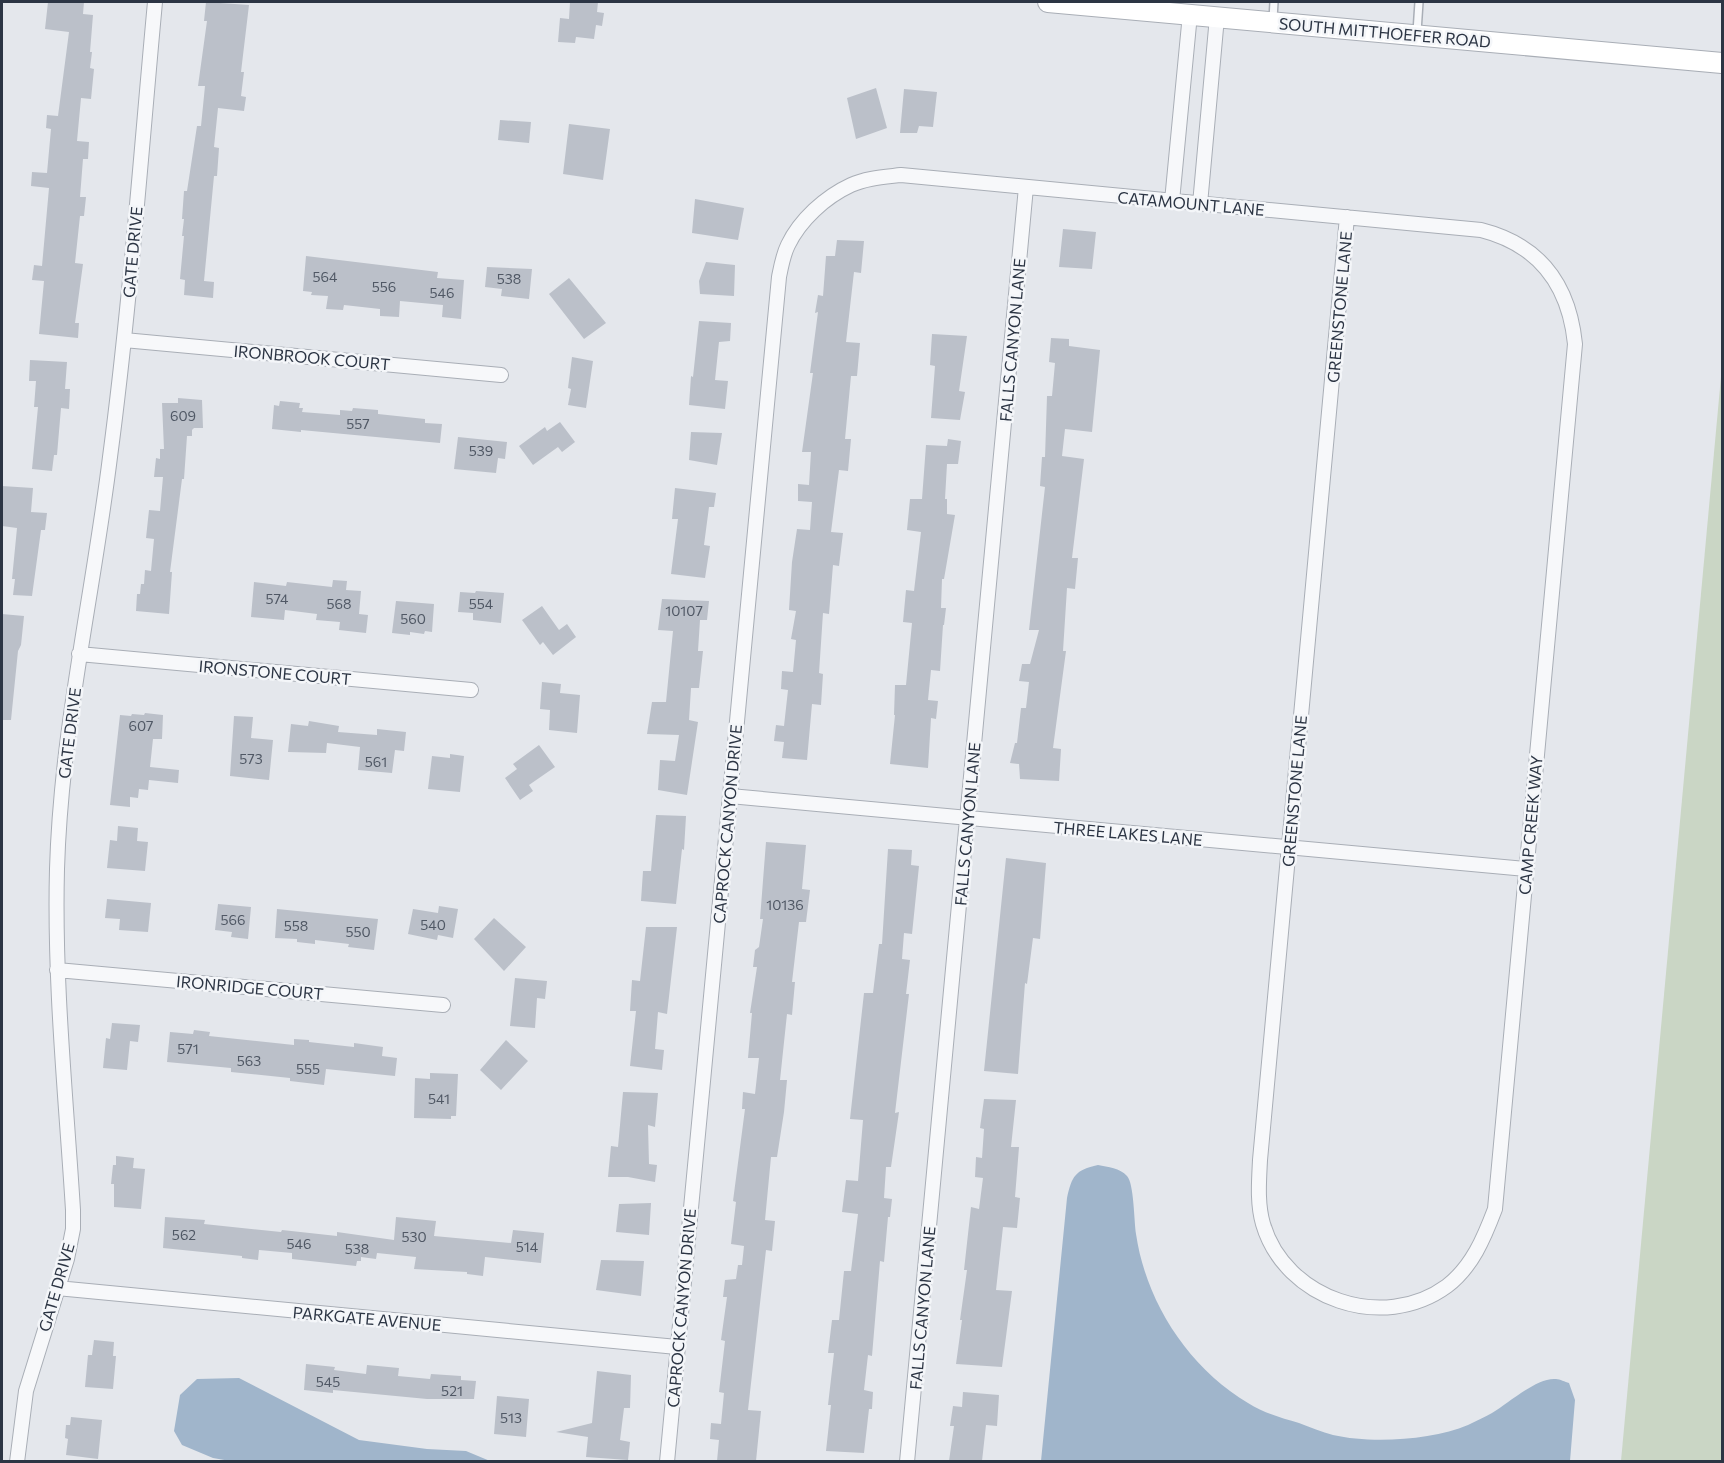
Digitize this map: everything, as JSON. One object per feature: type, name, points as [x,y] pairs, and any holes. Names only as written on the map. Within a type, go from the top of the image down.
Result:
[{"type":"main road","name":"SOUTH MITTHOEFER ROAD","points":[[1048,2],[1722,63]]},
{"type":"street","name":"GATE DRIVE","points":[[17,1461],[26,1391],[69,1247],[73,1210],[57,970],[57,866],[62,794],[80,654],[110,460],[124,340],[155,2]]},
{"type":"street","points":[[1173,201],[1190,14]]},
{"type":"street","points":[[1200,204],[1217,17]]},
{"type":"street","name":"CATAMOUNT LANE","points":[[825,201],[850,185],[874,178],[901,175],[1347,217],[1481,230],[1497,234],[1516,242],[1535,256],[1549,271]]},
{"type":"street","name":"FALLS CANYON LANE","points":[[907,1461],[1026,187]]},
{"type":"street","name":"CAPROCK CANYON DRIVE","points":[[667,1461],[779,277],[787,246],[803,222],[825,201]]},
{"type":"street","name":"GREENSTONE LANE","points":[[1347,217],[1260,1160],[1260,1208],[1264,1225],[1272,1242],[1294,1275],[1330,1299],[1366,1307]]},
{"type":"street","name":"CAMP CREEK WAY","points":[[1366,1307],[1407,1304],[1427,1297],[1446,1286],[1475,1255],[1495,1209],[1575,344],[1568,307],[1559,286],[1549,271]]},
{"type":"street","name":"IRONBROOK COURT","points":[[124,340],[501,375]]},
{"type":"street","name":"IRONSTONE COURT","points":[[80,654],[471,690]]},
{"type":"street","name":"THREE LAKES LANE","points":[[730,796],[1526,869]]},
{"type":"street","name":"IRONRIDGE COURT","points":[[57,970],[443,1005]]},
{"type":"street","name":"PARKGATE AVENUE","points":[[57,1288],[677,1347]]},
{"type":"lane","points":[[1273,22],[1274,2]]},
{"type":"lane","points":[[1416,35],[1419,2]]},
{"type":"green space","points":[[1722,366],[1722,1461],[1621,1461]]},
{"type":"water","points":[[1098,1165],[1121,1171],[1129,1180],[1141,1259],[1149,1284],[1173,1330],[1207,1371],[1248,1403],[1273,1415],[1333,1435],[1365,1439],[1402,1439],[1437,1434],[1468,1425],[1492,1413],[1532,1386],[1548,1379],[1558,1379],[1569,1383],[1575,1400],[1570,1461],[1041,1461],[1067,1198],[1076,1175],[1084,1169]]},
{"type":"water","points":[[239,1378],[359,1440],[427,1449],[466,1451],[490,1461],[230,1461],[213,1458],[182,1445],[174,1431],[180,1395],[197,1379]]},
{"type":"building","points":[[48,2],[84,2],[83,14],[93,15],[90,68],[94,69],[91,99],[81,98],[77,141],[89,142],[88,159],[83,159],[80,197],[86,197],[84,216],[80,216],[75,263],[83,264],[75,323],[79,323],[78,338],[39,334],[44,281],[32,280],[34,265],[42,266],[49,188],[31,186],[32,172],[47,173],[51,129],[46,128],[47,115],[58,116],[69,32],[45,29]]},
{"type":"building","points":[[206,2],[249,5],[241,72],[244,72],[241,96],[246,97],[244,111],[218,108],[214,147],[219,148],[217,176],[214,176],[204,281],[214,282],[213,298],[184,295],[185,280],[180,279],[184,236],[182,236],[184,219],[182,219],[184,191],[187,191],[197,126],[201,126],[205,86],[198,86],[207,21],[204,21]]},
{"type":"building","points":[[570,2],[598,2],[597,12],[604,13],[602,26],[596,25],[594,39],[576,37],[575,43],[558,42],[560,18],[569,19]]},
{"type":"building","points":[[876,88],[887,128],[856,139],[847,98]]},
{"type":"building","points":[[904,89],[937,92],[933,127],[919,126],[917,133],[900,133]]},
{"type":"building","points":[[500,120],[531,122],[529,143],[498,140]]},
{"type":"building","points":[[569,124],[610,129],[603,180],[563,174]]},
{"type":"building","points":[[695,199],[744,208],[738,240],[692,233]]},
{"type":"building","points":[[1063,229],[1096,232],[1092,269],[1059,267]]},
{"type":"building","points":[[837,240],[864,241],[861,273],[854,272],[846,342],[860,343],[857,376],[851,376],[845,439],[851,439],[848,471],[839,470],[831,532],[843,533],[839,566],[833,565],[829,614],[823,613],[819,673],[823,674],[821,705],[812,704],[807,760],[782,758],[784,742],[774,741],[776,725],[784,726],[788,690],[781,689],[782,671],[793,672],[796,640],[791,639],[796,611],[789,610],[792,562],[797,529],[810,530],[812,502],[798,501],[798,484],[809,485],[811,452],[802,452],[813,373],[810,373],[818,312],[815,313],[818,295],[823,296],[826,256],[835,256]]},
{"type":"building","points":[[306,256],[438,272],[437,278],[464,280],[461,319],[442,317],[443,305],[400,301],[399,317],[380,316],[380,309],[344,305],[343,310],[326,309],[328,296],[311,295],[312,292],[303,291]]},
{"type":"building","points":[[706,262],[735,265],[734,296],[700,294],[699,281]]},
{"type":"building","points":[[487,267],[532,269],[529,299],[501,296],[502,289],[485,287]]},
{"type":"building","points":[[569,278],[606,323],[584,339],[549,294]]},
{"type":"building","points":[[699,321],[731,323],[730,341],[719,342],[715,380],[728,381],[725,409],[689,405]]},
{"type":"building","points":[[932,334],[967,336],[959,391],[965,392],[960,420],[931,418],[935,366],[930,365]]},
{"type":"building","points":[[1051,338],[1069,339],[1069,346],[1100,350],[1092,432],[1065,429],[1062,456],[1084,459],[1072,558],[1078,558],[1075,589],[1067,588],[1063,651],[1066,651],[1053,748],[1061,749],[1059,781],[1020,779],[1019,764],[1010,763],[1015,743],[1017,743],[1021,708],[1026,708],[1029,682],[1019,681],[1022,664],[1030,664],[1039,630],[1029,630],[1045,487],[1040,486],[1042,457],[1045,457],[1047,396],[1052,396],[1055,363],[1049,362]]},
{"type":"building","points":[[572,357],[593,361],[586,408],[568,405]]},
{"type":"building","points":[[30,360],[67,362],[65,389],[70,389],[69,409],[61,408],[57,455],[54,455],[52,471],[32,469],[38,407],[34,407],[36,381],[29,381]]},
{"type":"building","points":[[178,398],[202,400],[203,428],[194,428],[192,436],[187,436],[184,479],[182,479],[170,572],[172,572],[169,614],[136,611],[137,594],[140,594],[141,584],[144,584],[145,570],[151,571],[154,539],[146,538],[149,510],[160,511],[163,477],[154,477],[156,458],[160,459],[160,449],[164,449],[162,403],[178,403]]},
{"type":"building","points":[[280,401],[300,403],[299,408],[303,408],[302,412],[340,415],[340,410],[352,411],[353,408],[378,410],[378,414],[425,419],[425,423],[442,424],[440,443],[272,429],[274,405],[279,406]]},
{"type":"building","points":[[560,422],[575,442],[562,452],[558,447],[533,465],[519,446],[545,427],[547,431]]},
{"type":"building","points":[[691,432],[722,433],[717,465],[689,460]]},
{"type":"building","points":[[458,437],[507,442],[505,459],[498,458],[496,473],[454,469]]},
{"type":"building","points":[[948,439],[961,441],[958,464],[947,464],[945,499],[947,499],[947,514],[955,515],[944,579],[942,579],[941,608],[946,608],[940,671],[931,670],[928,700],[938,701],[936,719],[931,718],[928,768],[890,764],[895,715],[895,685],[906,685],[912,623],[903,622],[906,590],[914,591],[921,532],[907,530],[910,499],[922,499],[926,445],[947,446]]},
{"type":"building","points":[[2,486],[33,488],[31,512],[47,513],[45,530],[41,530],[32,596],[13,595],[15,579],[12,579],[17,528],[2,526]]},
{"type":"building","points":[[675,488],[716,493],[714,507],[709,507],[704,545],[710,546],[705,578],[671,574],[678,519],[672,519]]},
{"type":"building","points":[[333,580],[347,581],[346,590],[361,591],[359,614],[368,615],[366,633],[339,630],[340,622],[316,620],[317,614],[285,610],[284,620],[251,617],[254,582],[286,586],[287,582],[332,587]]},
{"type":"building","points":[[476,591],[504,593],[501,623],[473,620],[473,613],[458,612],[460,592],[475,593]]},
{"type":"building","points":[[662,599],[709,601],[707,620],[700,620],[698,651],[703,651],[699,688],[691,688],[689,720],[698,722],[687,795],[658,790],[660,760],[675,761],[679,735],[647,734],[652,702],[666,702],[673,631],[658,630]]},
{"type":"building","points":[[396,601],[434,604],[432,632],[425,631],[424,634],[410,632],[410,635],[392,633]]},
{"type":"building","points":[[542,606],[559,630],[567,624],[576,637],[553,655],[543,642],[540,645],[522,620]]},
{"type":"building","points":[[2,614],[24,616],[11,720],[2,720]]},
{"type":"building","points":[[542,682],[561,684],[560,693],[580,695],[577,733],[549,730],[550,710],[540,709]]},
{"type":"building","points":[[145,713],[163,715],[162,739],[153,739],[150,767],[179,770],[178,783],[149,780],[148,790],[139,789],[138,798],[130,797],[130,807],[110,805],[120,715],[144,715]]},
{"type":"building","points":[[234,716],[253,717],[251,738],[273,740],[269,780],[230,776]]},
{"type":"building","points":[[309,721],[339,726],[338,732],[377,735],[377,729],[406,732],[404,751],[395,750],[392,773],[358,770],[360,747],[327,743],[326,753],[288,752],[291,724],[308,726]]},
{"type":"building","points":[[539,745],[555,767],[529,785],[533,791],[520,800],[505,778],[517,769],[513,764]]},
{"type":"building","points":[[450,754],[464,756],[460,792],[428,789],[432,756],[450,758]]},
{"type":"building","points":[[656,815],[686,816],[684,850],[682,849],[676,904],[641,901],[643,871],[651,871]]},
{"type":"building","points":[[118,826],[138,828],[137,841],[148,842],[145,871],[107,868],[110,840],[117,841]]},
{"type":"building","points":[[766,842],[806,845],[802,889],[810,890],[806,922],[799,922],[792,982],[795,982],[792,1015],[787,1014],[780,1080],[787,1080],[784,1112],[777,1157],[771,1157],[765,1220],[775,1221],[772,1251],[766,1250],[748,1410],[761,1411],[756,1461],[717,1461],[719,1440],[710,1439],[711,1423],[721,1424],[724,1393],[719,1392],[725,1341],[721,1340],[727,1297],[723,1297],[725,1280],[736,1279],[738,1265],[742,1265],[744,1246],[731,1244],[736,1202],[733,1201],[745,1109],[742,1109],[743,1092],[755,1094],[759,1058],[748,1058],[752,1013],[750,1013],[757,967],[753,967],[763,919],[760,919]]},
{"type":"building","points":[[888,849],[912,850],[911,865],[919,866],[912,934],[904,933],[902,959],[910,960],[906,994],[909,994],[895,1113],[899,1112],[891,1167],[886,1167],[884,1198],[892,1199],[884,1262],[880,1261],[872,1356],[868,1355],[864,1390],[873,1392],[872,1409],[869,1409],[864,1453],[826,1451],[834,1353],[828,1353],[832,1320],[839,1320],[844,1271],[851,1271],[858,1214],[842,1212],[846,1180],[858,1181],[863,1120],[850,1119],[864,993],[873,993],[879,944],[882,944]]},
{"type":"building","points":[[1006,858],[1046,863],[1040,939],[1033,938],[1027,984],[1025,983],[1018,1074],[984,1071]]},
{"type":"building","points":[[107,899],[151,903],[148,932],[119,930],[120,919],[105,918]]},
{"type":"building","points":[[218,904],[251,907],[248,939],[231,937],[232,932],[215,930]]},
{"type":"building","points":[[439,906],[458,909],[453,938],[438,935],[437,940],[408,934],[413,909],[438,913]]},
{"type":"building","points":[[277,909],[378,919],[374,950],[348,947],[349,944],[315,940],[315,944],[297,942],[297,939],[275,938]]},
{"type":"building","points":[[494,918],[526,947],[504,971],[474,939]]},
{"type":"building","points":[[646,927],[677,927],[667,1014],[658,1012],[655,1049],[664,1050],[662,1070],[630,1066],[636,1011],[630,1011],[632,980],[640,981]]},
{"type":"building","points":[[515,978],[547,981],[545,999],[537,998],[535,1028],[510,1026]]},
{"type":"building","points":[[112,1023],[140,1025],[138,1042],[130,1041],[127,1070],[103,1068],[106,1038],[110,1039]]},
{"type":"building","points":[[194,1030],[210,1032],[209,1036],[294,1045],[294,1039],[354,1047],[354,1043],[383,1047],[382,1056],[397,1058],[395,1076],[326,1069],[324,1085],[290,1081],[290,1078],[231,1072],[231,1068],[167,1062],[170,1032],[193,1034]]},
{"type":"building","points":[[506,1040],[528,1061],[501,1090],[480,1070]]},
{"type":"building","points":[[430,1073],[458,1074],[456,1116],[451,1116],[451,1119],[414,1118],[415,1078],[430,1079]]},
{"type":"building","points":[[623,1092],[658,1093],[655,1127],[648,1125],[649,1164],[657,1165],[655,1182],[628,1177],[608,1177],[611,1146],[618,1147]]},
{"type":"building","points":[[984,1099],[1016,1100],[1011,1147],[1019,1147],[1015,1197],[1020,1198],[1017,1228],[1003,1227],[996,1290],[1012,1291],[1002,1367],[956,1364],[967,1270],[964,1270],[971,1207],[979,1209],[983,1178],[975,1177],[976,1157],[982,1158],[984,1129],[980,1128]]},
{"type":"building","points":[[116,1156],[134,1158],[133,1168],[145,1169],[141,1209],[114,1207],[114,1184],[111,1184]]},
{"type":"building","points":[[651,1203],[649,1235],[616,1232],[619,1204]]},
{"type":"building","points":[[165,1217],[205,1220],[204,1224],[281,1232],[282,1230],[337,1236],[337,1232],[394,1240],[396,1217],[436,1221],[434,1236],[511,1243],[513,1230],[544,1233],[541,1263],[485,1257],[483,1276],[467,1274],[467,1272],[414,1269],[416,1257],[377,1253],[376,1259],[361,1257],[361,1261],[357,1261],[356,1266],[292,1259],[292,1253],[259,1250],[258,1260],[242,1258],[242,1256],[163,1248]]},
{"type":"building","points":[[601,1260],[644,1261],[641,1296],[596,1290]]},
{"type":"building","points":[[94,1340],[114,1342],[113,1356],[116,1356],[113,1389],[85,1387],[88,1355],[92,1355]]},
{"type":"building","points":[[306,1364],[335,1367],[334,1370],[366,1374],[367,1365],[399,1368],[398,1376],[430,1379],[431,1374],[461,1376],[461,1380],[476,1381],[474,1399],[427,1399],[333,1390],[333,1393],[304,1390]]},
{"type":"building","points":[[597,1371],[631,1375],[630,1408],[624,1408],[620,1440],[630,1442],[628,1460],[586,1457],[588,1437],[556,1432],[592,1423]]},
{"type":"building","points":[[963,1392],[999,1395],[997,1426],[986,1425],[982,1461],[949,1461],[954,1426],[950,1426],[953,1406],[962,1407]]},
{"type":"building","points":[[497,1396],[529,1399],[526,1437],[494,1434]]},
{"type":"building","points":[[71,1417],[102,1420],[98,1459],[66,1455],[68,1439],[65,1438],[66,1425],[70,1425]]}]
